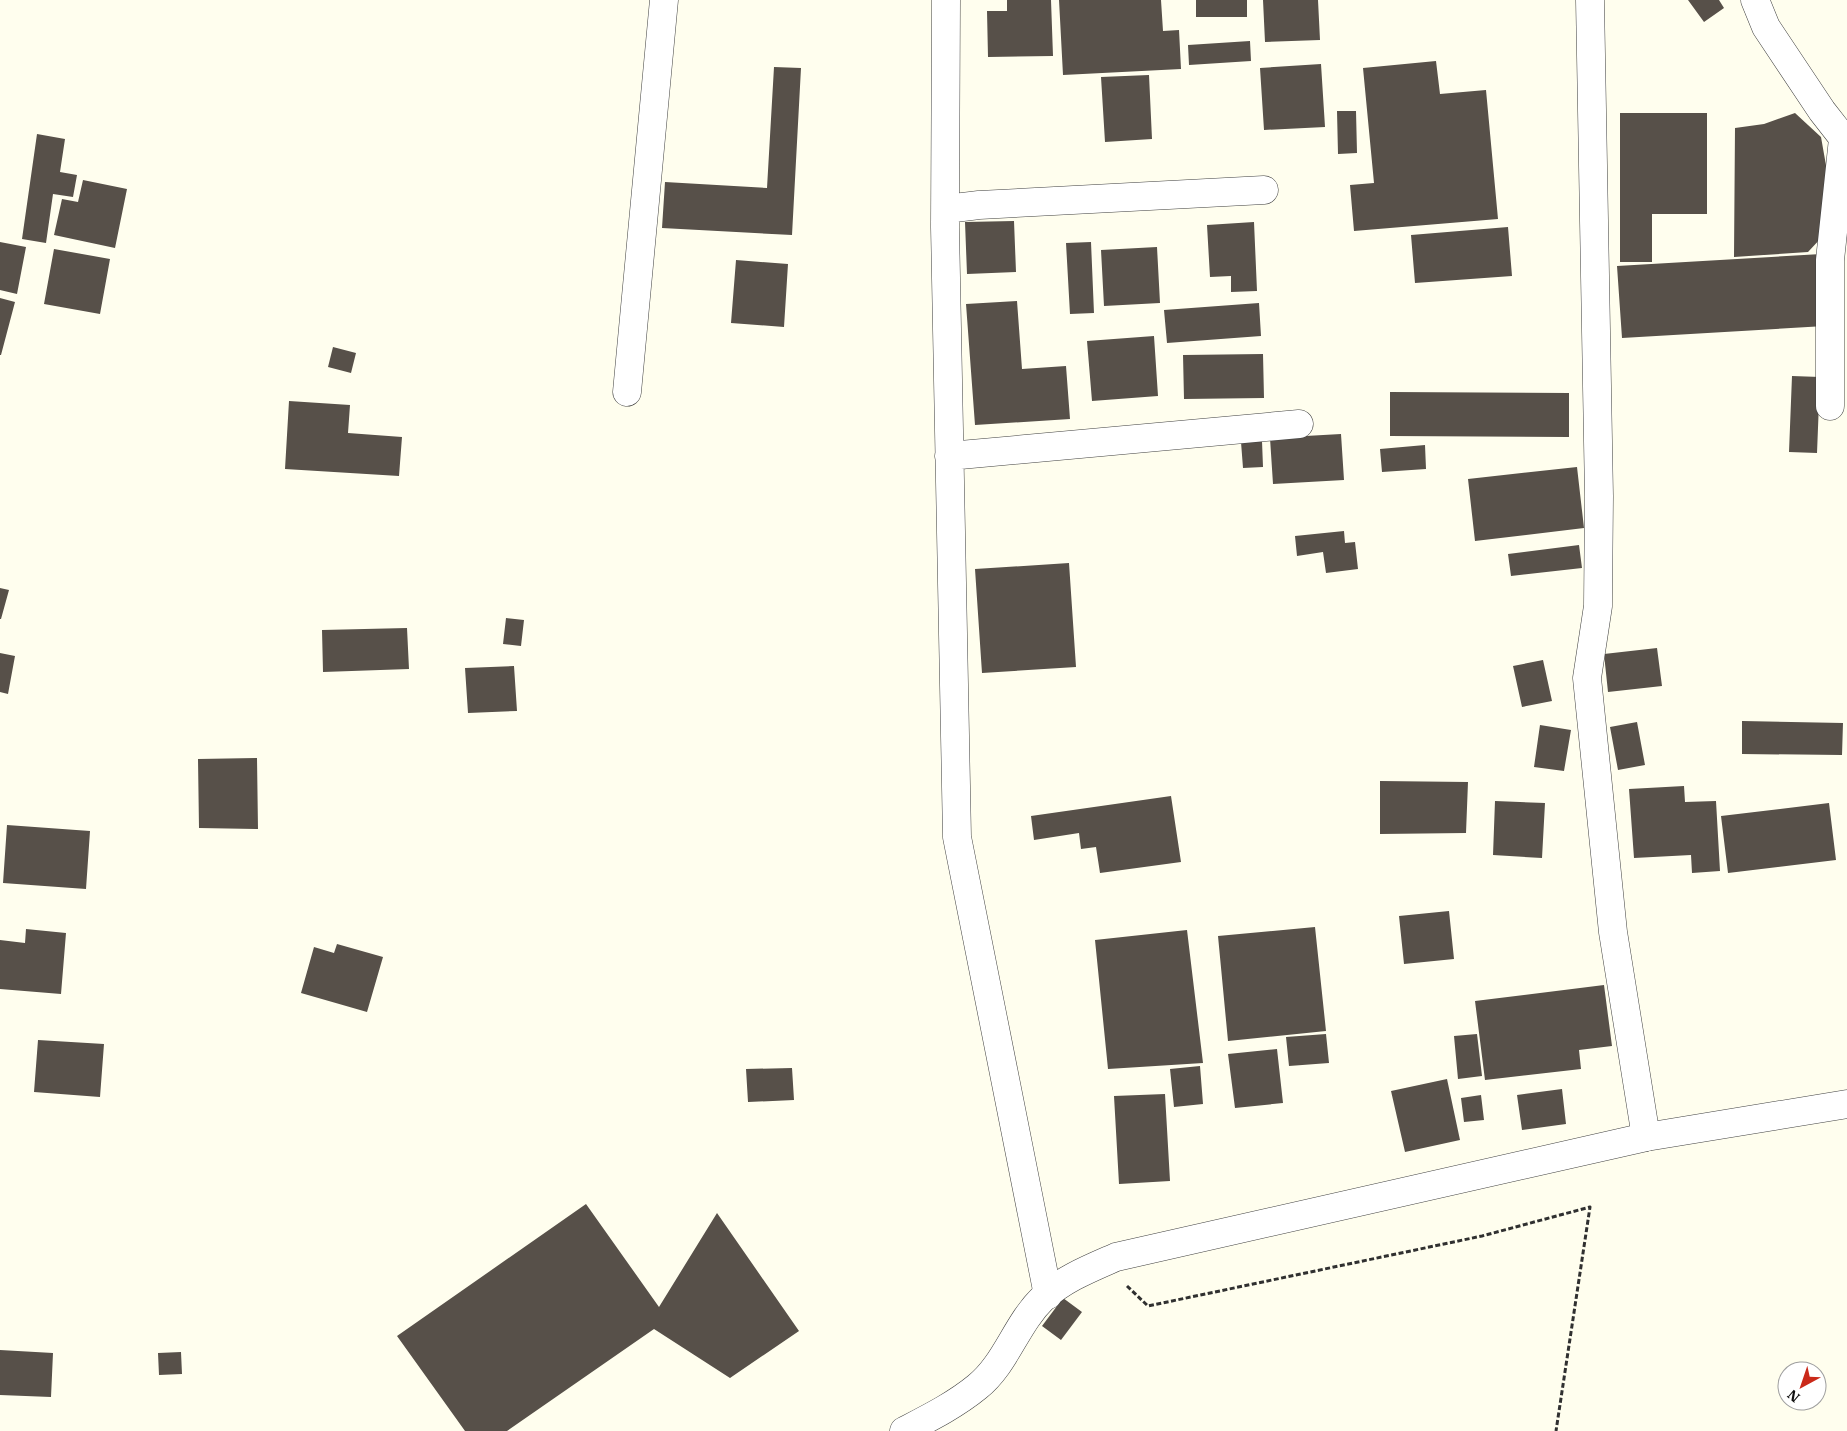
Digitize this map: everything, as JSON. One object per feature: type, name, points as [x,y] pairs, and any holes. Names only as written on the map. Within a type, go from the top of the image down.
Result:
[{"type":"street","points":[[626,392],[664,0]]},
{"type":"street","points":[[946,0],[946,209],[956,837],[1048,1295]]},
{"type":"street","points":[[1590,0],[1599,496],[1598,606],[1587,678],[1613,932],[1646,1137]]},
{"type":"street","points":[[1755,0],[1766,27],[1822,111],[1845,141],[1830,260],[1830,406]]},
{"type":"street","points":[[946,209],[979,205],[1264,190]]},
{"type":"street","points":[[949,456],[1300,424]]},
{"type":"street","points":[[904,1431],[942,1411],[978,1387],[1001,1360],[1043,1298],[1072,1278],[1126,1254],[1646,1137],[1847,1104]]},
{"type":"path","points":[[1103,1263],[1148,1306],[1482,1236],[1590,1207],[1556,1431]]},
{"type":"building","points":[[1007,0],[1051,0],[1053,56],[988,57],[987,11],[1007,11]]},
{"type":"building","points":[[1059,0],[1161,0],[1163,31],[1179,30],[1181,69],[1063,75]]},
{"type":"building","points":[[1196,0],[1247,0],[1247,17],[1196,17]]},
{"type":"building","points":[[1263,0],[1318,0],[1320,40],[1265,42]]},
{"type":"building","points":[[1688,0],[1719,0],[1724,8],[1704,22]]},
{"type":"building","points":[[1250,41],[1251,61],[1189,65],[1188,45]]},
{"type":"building","points":[[1436,61],[1440,94],[1486,90],[1498,219],[1354,231],[1350,185],[1374,183],[1363,68]]},
{"type":"building","points":[[1321,64],[1325,127],[1264,130],[1260,68]]},
{"type":"building","points":[[774,67],[801,68],[792,235],[662,228],[665,182],[767,188]]},
{"type":"building","points":[[1149,75],[1152,139],[1105,142],[1101,77]]},
{"type":"building","points":[[1337,111],[1356,111],[1357,153],[1338,154]]},
{"type":"building","points":[[1620,113],[1707,113],[1707,214],[1652,214],[1652,262],[1620,262]]},
{"type":"building","points":[[1795,113],[1821,137],[1827,171],[1822,237],[1808,252],[1734,257],[1735,128],[1764,124]]},
{"type":"building","points":[[37,134],[65,139],[60,172],[77,175],[73,197],[53,194],[46,243],[22,239]]},
{"type":"building","points":[[83,180],[127,189],[115,248],[54,235],[62,199],[78,202]]},
{"type":"building","points":[[1014,221],[1016,272],[967,274],[965,222]]},
{"type":"building","points":[[1254,222],[1257,291],[1231,292],[1231,276],[1210,277],[1207,225]]},
{"type":"building","points":[[1508,227],[1512,276],[1415,283],[1411,235]]},
{"type":"building","points":[[0,242],[26,247],[17,294],[0,290]]},
{"type":"building","points":[[1091,242],[1094,313],[1070,314],[1066,243]]},
{"type":"building","points":[[1157,247],[1160,303],[1104,306],[1101,250]]},
{"type":"building","points":[[54,249],[110,259],[100,314],[44,304]]},
{"type":"building","points":[[1821,254],[1825,326],[1622,338],[1617,266]]},
{"type":"building","points":[[736,260],[788,264],[784,327],[731,323]]},
{"type":"building","points":[[0,298],[15,302],[1,355],[0,355]]},
{"type":"building","points":[[1017,301],[1022,369],[1066,366],[1070,419],[975,425],[966,304]]},
{"type":"building","points":[[1259,303],[1261,336],[1167,343],[1164,310]]},
{"type":"building","points":[[1154,336],[1158,396],[1092,401],[1087,341]]},
{"type":"building","points":[[333,347],[356,353],[351,373],[328,367]]},
{"type":"building","points":[[1263,354],[1264,398],[1184,399],[1183,355]]},
{"type":"building","points":[[1792,376],[1820,377],[1817,453],[1789,452]]},
{"type":"building","points":[[1390,392],[1569,393],[1569,437],[1390,436]]},
{"type":"building","points":[[289,401],[350,405],[348,433],[402,437],[399,476],[285,469]]},
{"type":"building","points":[[1341,434],[1344,480],[1273,484],[1270,438]]},
{"type":"building","points":[[1262,441],[1263,467],[1243,468],[1241,442]]},
{"type":"building","points":[[1425,445],[1426,469],[1382,472],[1380,449]]},
{"type":"building","points":[[1577,467],[1584,528],[1475,541],[1468,479]]},
{"type":"building","points":[[1344,531],[1345,543],[1355,542],[1358,569],[1326,573],[1323,552],[1297,556],[1295,536]]},
{"type":"building","points":[[1579,545],[1582,568],[1511,576],[1508,554]]},
{"type":"building","points":[[1069,563],[1076,667],[982,673],[975,569]]},
{"type":"building","points":[[0,588],[9,590],[1,619],[0,619]]},
{"type":"building","points":[[506,618],[524,620],[521,646],[503,644]]},
{"type":"building","points":[[407,628],[409,669],[323,672],[322,630]]},
{"type":"building","points":[[1657,648],[1662,686],[1608,692],[1604,654]]},
{"type":"building","points":[[0,653],[15,656],[8,694],[0,692]]},
{"type":"building","points":[[1543,660],[1552,701],[1522,707],[1513,666]]},
{"type":"building","points":[[514,666],[517,711],[468,713],[465,668]]},
{"type":"building","points":[[1742,721],[1843,723],[1842,755],[1742,754]]},
{"type":"building","points":[[1637,722],[1645,765],[1618,770],[1610,727]]},
{"type":"building","points":[[1540,725],[1571,730],[1564,771],[1534,767]]},
{"type":"building","points":[[257,758],[258,829],[199,828],[198,759]]},
{"type":"building","points":[[1380,781],[1468,782],[1466,833],[1380,834]]},
{"type":"building","points":[[1684,786],[1685,802],[1716,801],[1720,871],[1692,873],[1691,855],[1634,858],[1629,789]]},
{"type":"building","points":[[1171,796],[1181,862],[1100,873],[1096,847],[1081,849],[1079,833],[1034,840],[1031,816]]},
{"type":"building","points":[[1495,801],[1545,803],[1542,858],[1493,855]]},
{"type":"building","points":[[1829,803],[1836,860],[1728,873],[1721,816]]},
{"type":"building","points":[[7,825],[90,831],[86,889],[3,883]]},
{"type":"building","points":[[1449,911],[1454,959],[1404,964],[1399,916]]},
{"type":"building","points":[[1315,927],[1326,1031],[1228,1041],[1218,936]]},
{"type":"building","points":[[26,929],[66,933],[61,994],[0,989],[0,940],[25,943]]},
{"type":"building","points":[[1187,930],[1203,1063],[1108,1069],[1095,940]]},
{"type":"building","points":[[337,944],[383,957],[367,1012],[301,993],[314,947],[334,953]]},
{"type":"building","points":[[1604,985],[1612,1046],[1579,1050],[1581,1069],[1485,1080],[1475,1001]]},
{"type":"building","points":[[1326,1034],[1329,1063],[1289,1066],[1286,1037]]},
{"type":"building","points":[[1477,1034],[1482,1076],[1458,1079],[1454,1036]]},
{"type":"building","points":[[38,1040],[104,1044],[100,1097],[34,1092]]},
{"type":"building","points":[[1277,1049],[1283,1103],[1235,1108],[1228,1054]]},
{"type":"building","points":[[1200,1066],[1203,1104],[1174,1107],[1170,1069]]},
{"type":"building","points":[[792,1068],[794,1100],[748,1102],[746,1069]]},
{"type":"building","points":[[1447,1079],[1460,1140],[1405,1152],[1391,1091]]},
{"type":"building","points":[[1562,1089],[1566,1124],[1522,1130],[1517,1095]]},
{"type":"building","points":[[1165,1094],[1170,1181],[1119,1184],[1114,1096]]},
{"type":"building","points":[[1481,1095],[1484,1120],[1464,1122],[1461,1098]]},
{"type":"building","points":[[586,1204],[659,1307],[717,1213],[799,1331],[730,1378],[654,1329],[507,1431],[465,1431],[397,1336]]},
{"type":"building","points":[[1063,1298],[1082,1312],[1061,1340],[1042,1326]]},
{"type":"building","points":[[0,1350],[53,1353],[51,1397],[0,1395]]},
{"type":"building","points":[[181,1352],[182,1374],[159,1375],[158,1353]]}]
